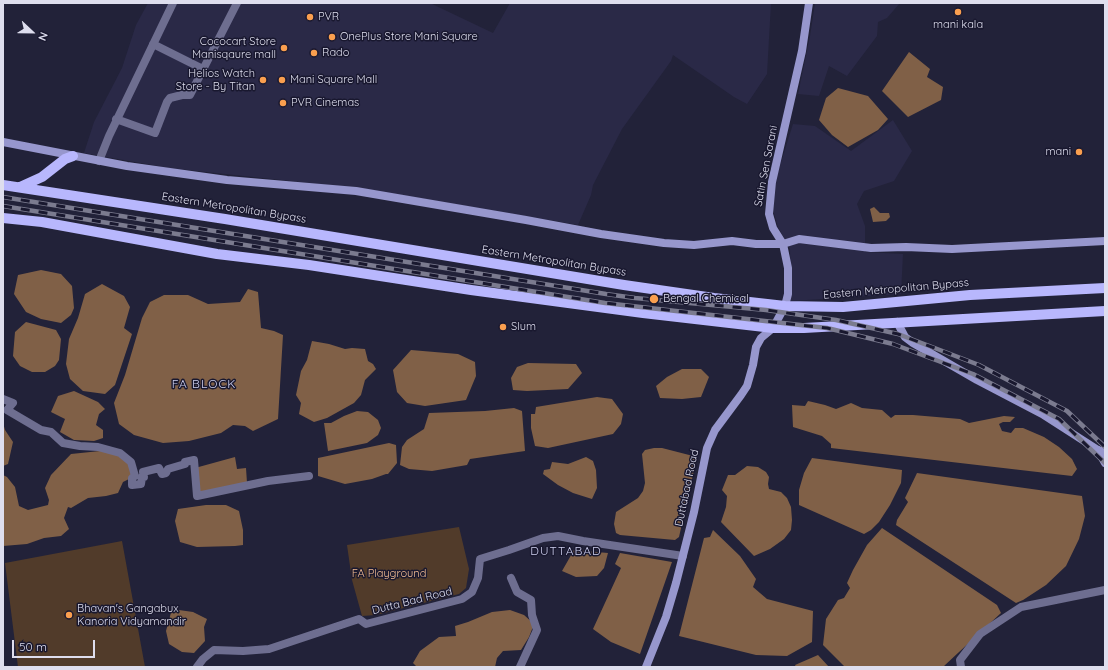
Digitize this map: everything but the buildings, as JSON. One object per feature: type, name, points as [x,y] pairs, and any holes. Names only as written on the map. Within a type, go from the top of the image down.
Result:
[{"type":"main road","points":[[20,187],[42,177],[65,159],[73,156]]},
{"type":"main road","name":"Eastern Metropolitan Bypass","points":[[3,185],[225,219],[631,286],[714,298],[785,306],[842,307],[970,295],[1105,288]]},
{"type":"main road","points":[[3,218],[42,222],[217,254],[316,266],[471,290],[643,313],[773,328],[804,328],[1105,311]]},
{"type":"street","points":[[99,161],[104,145],[116,119],[173,3]]},
{"type":"street","points":[[116,119],[155,132],[170,98],[182,94],[190,95],[237,3]]},
{"type":"street","name":"Satin Sen Sarani","points":[[773,328],[785,306],[788,294],[788,268],[783,244],[773,228],[769,214],[772,182],[802,51],[809,3]]},
{"type":"street","points":[[153,44],[203,69]]},
{"type":"street","points":[[3,142],[127,166],[227,180],[356,191],[519,218],[601,234],[664,243],[694,245],[732,241],[756,244],[783,244],[799,239],[871,248],[906,247],[952,249],[1105,241]]},
{"type":"street","points":[[897,322],[905,337],[913,343],[977,380],[1042,414],[1101,451],[1105,464]]},
{"type":"street","name":"Duttabad Road","points":[[646,667],[666,617],[683,556],[694,514],[707,448],[715,430],[747,386],[756,347],[762,338],[773,328]]},
{"type":"street","points":[[3,399],[13,403],[7,410],[41,430],[51,432],[63,443],[98,447],[120,453],[131,462],[135,476],[132,478],[132,485],[141,484],[142,477],[144,477],[143,472],[159,468],[162,474],[166,473],[168,469],[194,460],[197,496],[254,484],[309,476]]},
{"type":"street","name":"Dutta Bad Road","points":[[198,667],[202,659],[214,650],[242,651],[269,649],[359,619],[366,624],[462,599],[472,592],[478,578],[480,559],[543,538],[558,536],[683,556]]},
{"type":"street","points":[[511,578],[517,592],[531,600],[532,615],[537,630],[520,667]]},
{"type":"street","points":[[961,667],[960,660],[980,634],[1021,607],[1105,590]]},
{"type":"shaded area","points":[[148,3],[430,3],[493,33],[510,3],[771,3],[767,74],[747,104],[734,97],[673,55],[671,61],[622,129],[593,185],[591,195],[578,225],[365,189],[169,168],[84,153],[94,122],[122,68],[136,25]]},
{"type":"shaded area","points":[[815,3],[900,3],[887,18],[878,22],[877,36],[847,76],[829,66],[819,96],[798,94]]},
{"type":"shaded area","points":[[909,52],[930,69],[927,77],[943,87],[941,100],[908,117],[882,91]]},
{"type":"shaded area","points":[[838,88],[868,96],[888,119],[878,130],[848,147],[832,135],[819,120],[826,98]]},
{"type":"shaded area","points":[[893,120],[912,151],[894,181],[864,191],[857,204],[865,226],[865,252],[903,254],[901,294],[791,301],[790,249],[778,227],[773,210],[777,175],[793,124],[815,126],[851,151]]},
{"type":"shaded area","points":[[874,207],[880,213],[889,213],[890,217],[886,221],[873,222],[870,209]]},
{"type":"shaded area","points":[[41,270],[61,274],[72,286],[74,308],[71,315],[61,323],[41,319],[26,312],[14,294],[18,275]]},
{"type":"shaded area","points":[[102,284],[124,296],[130,307],[124,328],[132,334],[115,385],[105,394],[83,391],[70,379],[66,364],[69,339],[78,318],[85,294]]},
{"type":"shaded area","points":[[248,289],[258,292],[261,328],[283,335],[278,419],[253,431],[245,426],[233,425],[221,433],[189,441],[163,443],[134,435],[119,424],[114,403],[125,375],[142,318],[150,302],[164,295],[188,295],[208,304],[240,302]]},
{"type":"shaded area","points":[[26,322],[56,330],[61,339],[59,360],[55,366],[45,372],[32,372],[20,366],[13,356],[15,332]]},
{"type":"shaded area","points":[[312,341],[345,349],[365,349],[368,361],[373,364],[376,369],[365,380],[361,395],[354,403],[327,418],[314,422],[299,414],[301,403],[296,395],[301,371],[307,360]]},
{"type":"shaded area","points":[[411,350],[458,354],[475,362],[476,376],[466,400],[425,406],[407,403],[397,392],[393,370]]},
{"type":"shaded area","points":[[528,363],[576,364],[582,373],[568,389],[527,391],[513,390],[511,378],[517,367]]},
{"type":"shaded area","points":[[682,369],[701,369],[709,377],[701,397],[682,399],[660,398],[656,386],[667,377]]},
{"type":"shaded area","points":[[74,391],[98,402],[105,409],[99,414],[96,425],[103,430],[103,438],[94,441],[74,440],[60,432],[65,419],[51,412],[58,396]]},
{"type":"shaded area","points":[[597,397],[612,399],[623,414],[621,424],[613,434],[548,448],[535,446],[531,428],[531,414],[535,414],[536,407]]},
{"type":"shaded area","points":[[808,401],[836,409],[851,403],[862,408],[882,410],[891,418],[895,415],[913,415],[960,419],[969,423],[1004,416],[1015,417],[1010,422],[1003,422],[999,424],[1002,431],[1011,433],[1015,428],[1023,428],[1044,437],[1059,447],[1072,459],[1077,469],[1072,476],[831,448],[831,444],[822,436],[793,427],[792,405],[805,406]]},
{"type":"shaded area","points":[[514,408],[522,411],[525,451],[470,459],[467,465],[432,471],[409,469],[400,465],[402,447],[407,440],[424,429],[429,413],[485,411]]},
{"type":"shaded area","points":[[357,411],[368,412],[378,420],[381,428],[378,435],[367,443],[328,451],[324,423],[331,423]]},
{"type":"shaded area","points":[[3,423],[5,430],[13,442],[8,464],[3,466]]},
{"type":"shaded area","points":[[389,443],[396,445],[397,463],[388,474],[372,479],[345,484],[318,476],[318,458]]},
{"type":"shaded area","points":[[662,448],[697,457],[679,537],[675,540],[620,535],[616,533],[614,524],[616,512],[638,498],[643,491],[645,483],[642,454],[645,450]]},
{"type":"shaded area","points":[[100,451],[117,452],[129,462],[133,477],[123,482],[118,493],[88,498],[71,508],[68,507],[64,518],[69,529],[61,536],[44,538],[27,544],[3,546],[3,475],[7,477],[15,487],[19,506],[28,510],[48,505],[49,500],[45,488],[51,475],[71,454]]},
{"type":"shaded area","points":[[235,457],[237,469],[246,468],[247,483],[199,493],[195,468]]},
{"type":"shaded area","points":[[586,457],[593,461],[596,470],[597,488],[592,499],[573,493],[558,485],[543,474],[544,470],[550,469],[552,462],[568,464]]},
{"type":"shaded area","points":[[812,458],[902,470],[901,483],[890,505],[879,522],[871,530],[864,534],[799,505],[799,490],[804,473]]},
{"type":"shaded area","points":[[747,466],[758,467],[766,472],[769,477],[769,489],[781,492],[787,498],[791,507],[791,530],[784,539],[770,549],[754,556],[721,522],[726,507],[727,496],[722,490],[728,475],[735,475]]},
{"type":"shaded area","points":[[917,473],[1082,496],[1085,516],[1079,539],[1066,566],[1046,585],[1016,603],[896,525],[897,520],[908,502],[905,498]]},
{"type":"shaded area","points":[[206,505],[226,505],[239,511],[243,530],[243,545],[197,547],[180,542],[175,521],[178,509]]},
{"type":"shaded area","points":[[882,528],[997,605],[1001,613],[944,666],[845,667],[823,645],[826,619],[838,600],[844,598],[850,588],[847,583],[853,570],[867,545]]},
{"type":"shaded area","points":[[713,530],[740,556],[756,579],[753,587],[767,599],[813,611],[812,642],[787,656],[756,655],[679,636],[704,538],[710,537]]},
{"type":"shaded area","points":[[574,550],[608,553],[604,568],[597,576],[576,577],[562,571]]},
{"type":"shaded area","points":[[620,553],[672,562],[640,654],[611,642],[593,629],[621,568],[615,564]]},
{"type":"shaded area","points":[[172,609],[193,612],[207,619],[204,627],[205,641],[194,653],[182,652],[169,644],[166,631]]},
{"type":"shaded area","points":[[510,610],[524,615],[534,624],[529,637],[521,650],[503,651],[497,658],[495,667],[417,667],[413,663],[420,651],[439,637],[456,636],[455,626],[492,612]]},
{"type":"shaded area","points":[[818,655],[829,667],[796,667],[795,665]]},
{"type":"green space","name":"FA Playground","points":[[459,527],[469,569],[466,588],[459,594],[376,615],[362,616],[352,580],[347,545]]},
{"type":"green space","name":"Bhavan's Gangabux Kanoria Vidyamandir","points":[[122,541],[145,667],[18,667],[5,563]]},
{"type":"railway","points":[[3,197],[606,294],[766,310],[836,320],[898,334],[979,365],[1067,411],[1105,447]]},
{"type":"railway","points":[[3,206],[605,303],[827,328],[893,344],[973,374],[1059,419],[1105,463]]},
{"type":"place","name":"mani kala","points":[[958,12]]},
{"type":"place","name":"PVR","points":[[310,17]]},
{"type":"place","name":"OnePlus Store Mani Square","points":[[332,37]]},
{"type":"place","name":"Cococart Store Manisqaure mall","points":[[284,48]]},
{"type":"place","name":"Rado","points":[[314,53]]},
{"type":"place","name":"Helios Watch Store - By Titan","points":[[263,80]]},
{"type":"place","name":"Mani Square Mall","points":[[282,80]]},
{"type":"place","name":"PVR Cinemas","points":[[283,103]]},
{"type":"place","name":"mani","points":[[1079,152]]},
{"type":"place","name":"Bengal Chemical","points":[[654,299]]},
{"type":"place","name":"Slum","points":[[503,327]]},
{"type":"place","name":"Bhavan's Gangabux Kanoria Vidyamandir","points":[[69,615]]},
{"type":"district","name":"FA BLOCK","points":[[204,384]]},
{"type":"district","name":"DUTTABAD","points":[[566,551]]}]
